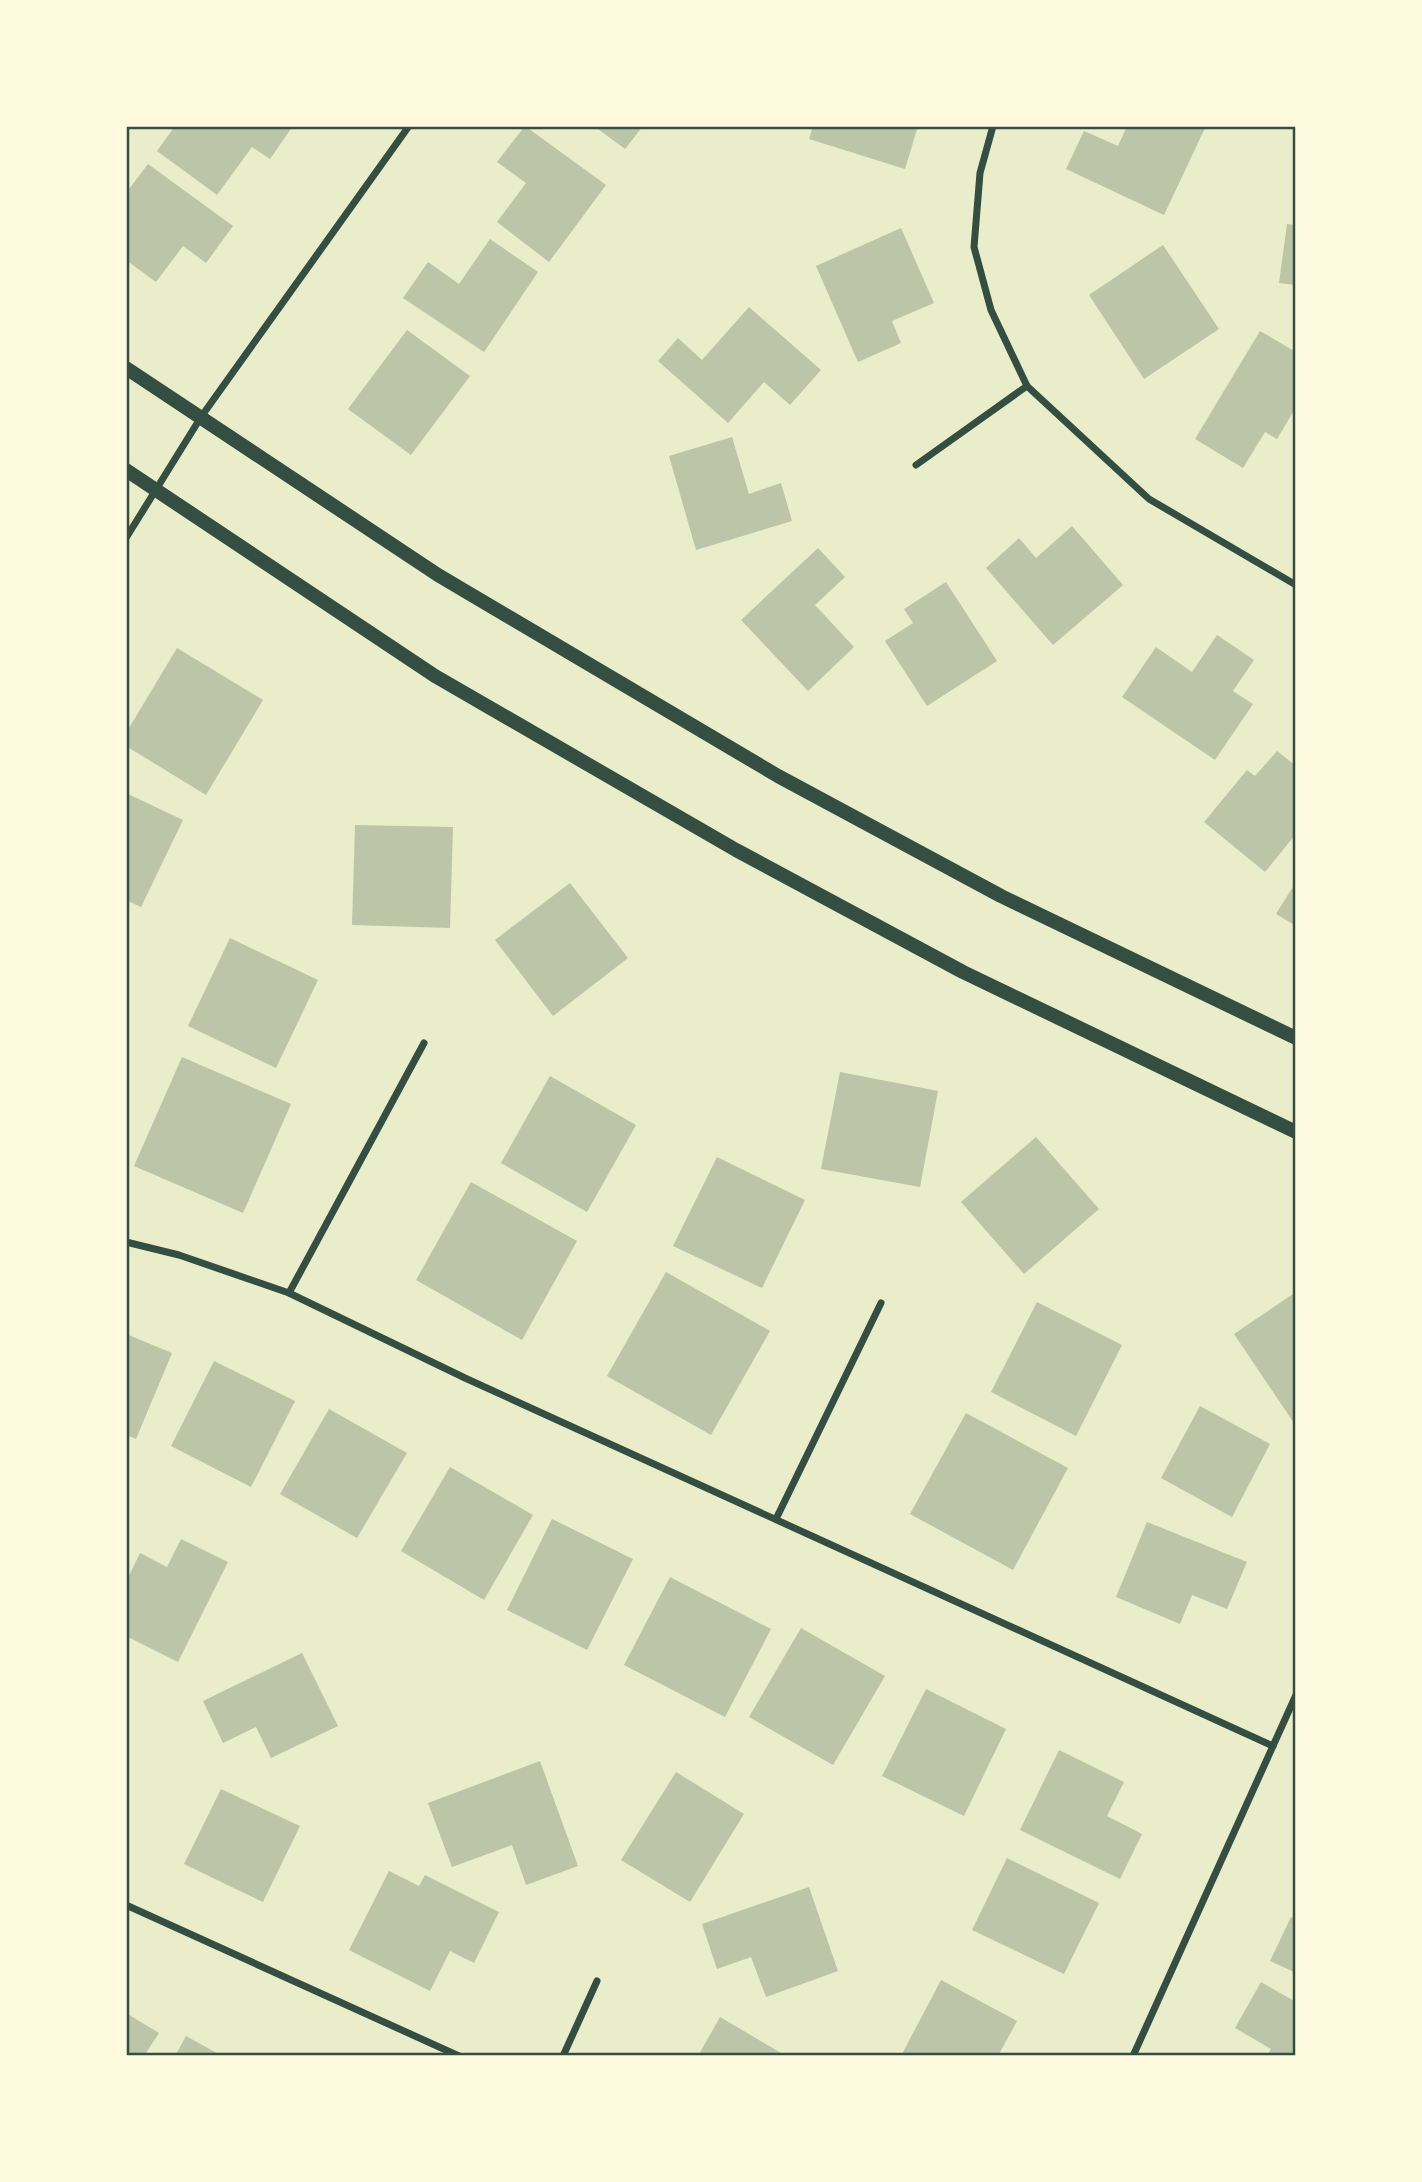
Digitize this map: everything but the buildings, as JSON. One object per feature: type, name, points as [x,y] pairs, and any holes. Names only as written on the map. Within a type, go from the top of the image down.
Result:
[{"type":"main road","points":[[126,368],[438,575],[778,776],[1001,896],[1296,1038]]},
{"type":"main road","points":[[126,470],[435,676],[736,850],[963,972],[1296,1132]]},
{"type":"street","points":[[126,538],[201,417],[409,126]]},
{"type":"street","points":[[993,126],[981,173],[974,247],[991,310],[1027,386],[1149,499],[1296,585]]},
{"type":"street","points":[[916,465],[1027,386]]},
{"type":"street","points":[[289,1293],[424,1042]]},
{"type":"street","points":[[126,1242],[179,1255],[289,1293],[465,1378],[1273,1746]]},
{"type":"street","points":[[776,1519],[881,1303]]},
{"type":"street","points":[[1133,2056],[1296,1695]]},
{"type":"street","points":[[126,1905],[459,2056]]},
{"type":"street","points":[[562,2056],[597,1981]]}]
